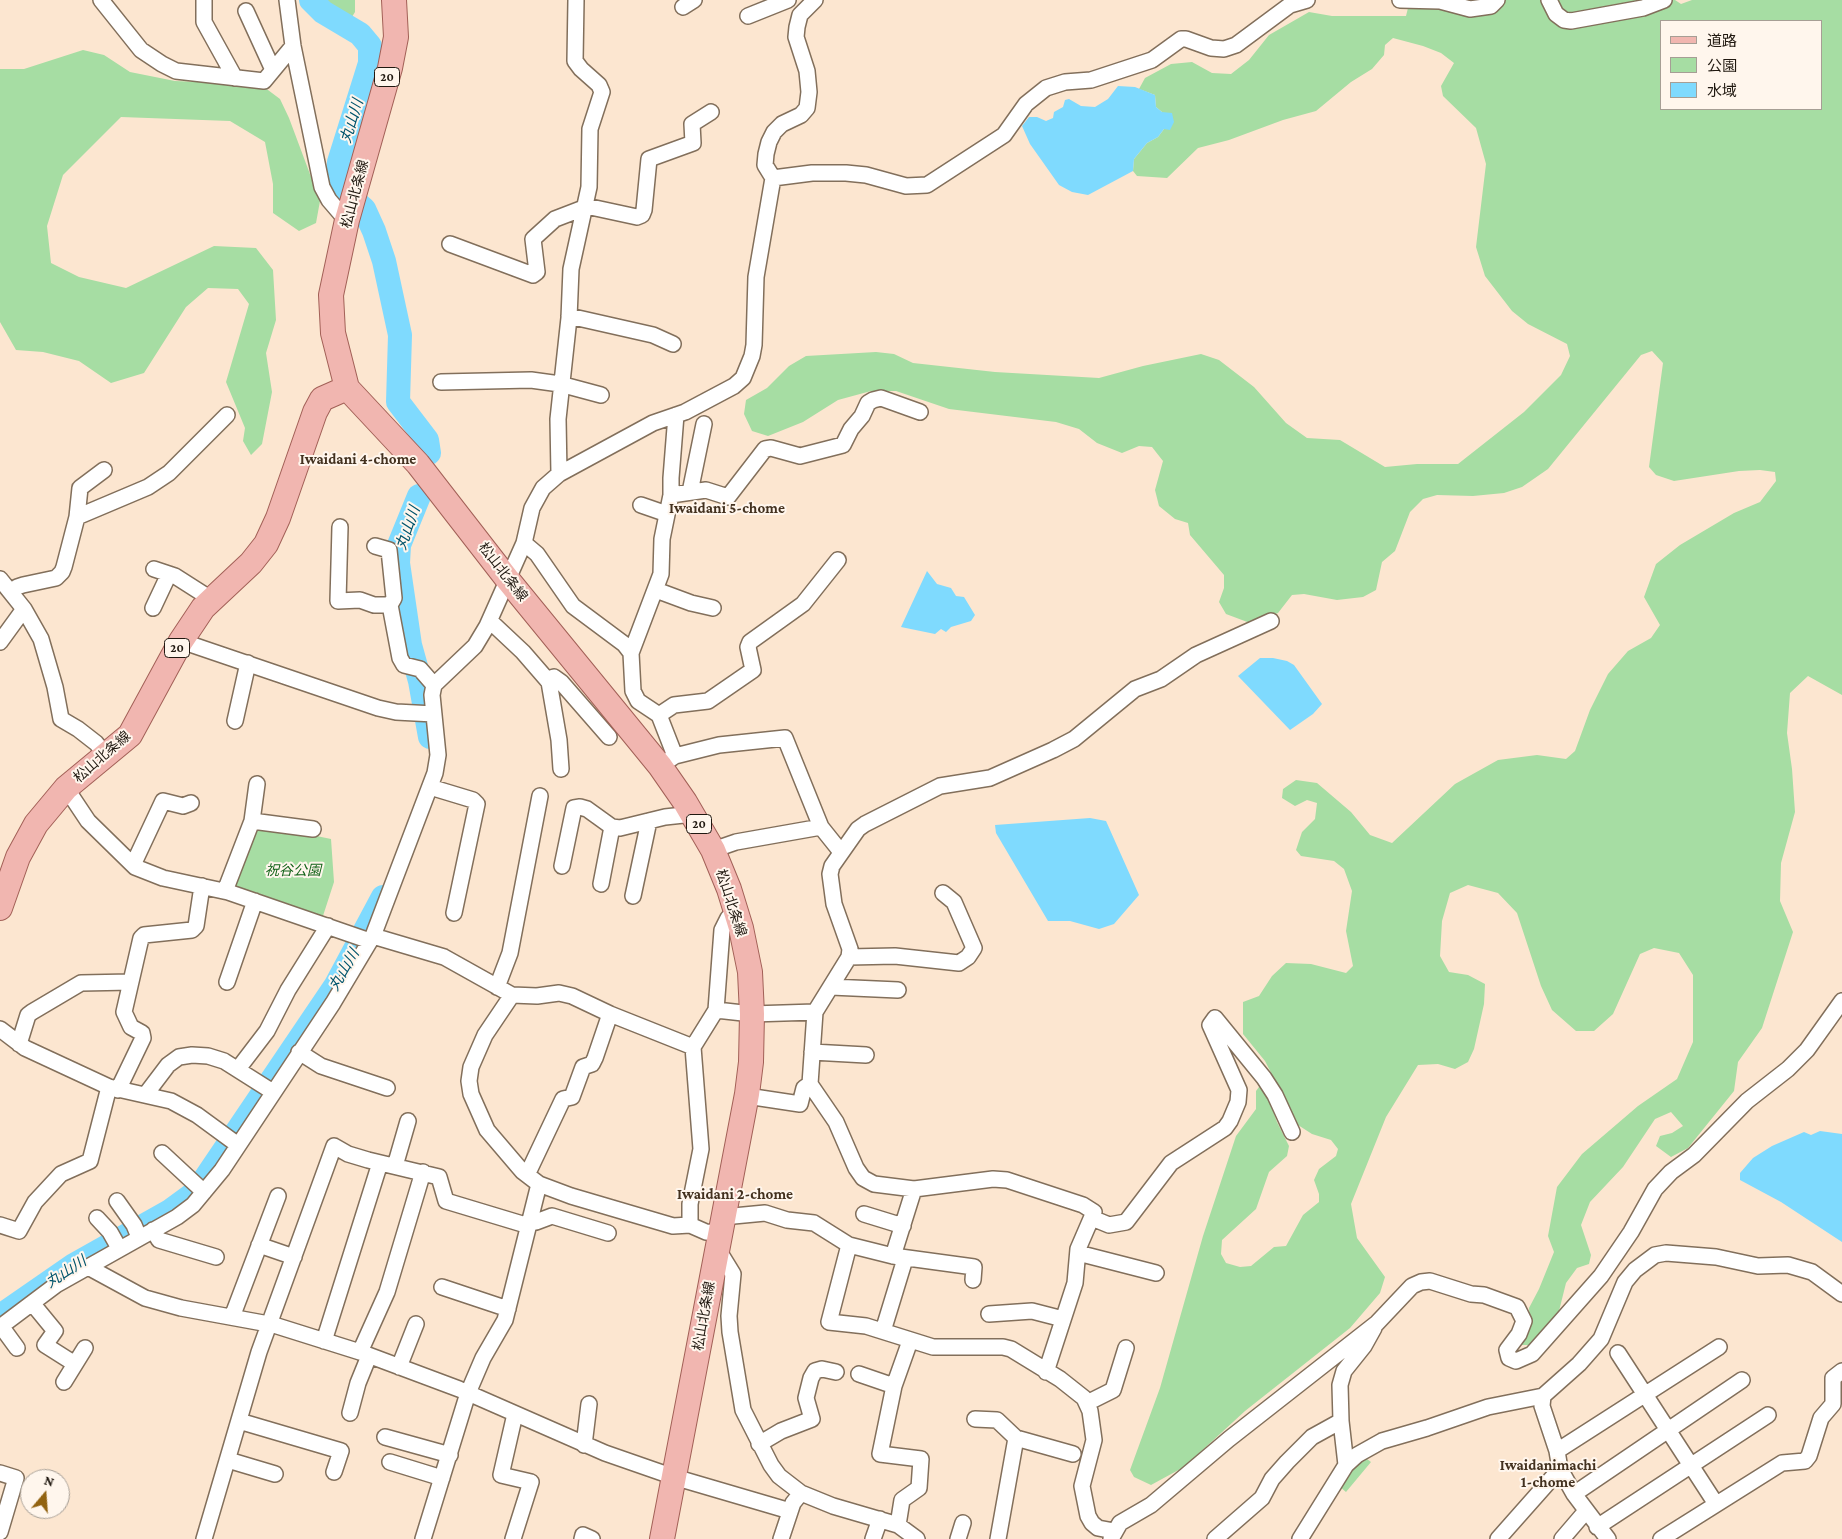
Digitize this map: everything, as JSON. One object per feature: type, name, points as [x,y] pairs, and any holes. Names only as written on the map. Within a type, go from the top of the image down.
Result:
[{"type":"main road","name":"松山北条線","points":[[394,0],[396,37],[390,68],[347,221],[333,279],[330,310],[333,333],[347,388],[418,464],[508,580],[667,761],[713,850],[737,911],[750,972],[752,1014],[751,1062],[747,1096],[719,1232],[662,1539]]},
{"type":"main road","name":"松山北条線","points":[[0,908],[18,857],[36,824],[66,788],[107,756],[130,735],[181,640],[203,608],[251,563],[266,544],[278,518],[315,412],[322,399],[347,388]]},
{"type":"street","points":[[101,0],[141,50],[176,71],[264,81],[293,46]]},
{"type":"street","points":[[204,0],[204,22],[235,78]]},
{"type":"street","points":[[287,0],[293,46],[322,187],[329,200],[347,221]]},
{"type":"street","points":[[559,474],[558,419],[560,384],[569,316],[573,252],[589,187],[590,129],[602,92],[599,85],[575,61],[576,0]]},
{"type":"street","points":[[748,16],[788,0]]},
{"type":"street","points":[[17,1348],[0,1326],[56,1285],[88,1267],[116,1244],[137,1232],[153,1230],[177,1217],[193,1204],[201,1189],[238,1145],[268,1089],[299,1052],[333,1003],[371,939],[435,773],[438,755],[433,714],[432,695],[434,684],[476,646],[490,621],[524,543],[537,497],[543,488],[559,474],[653,423],[676,415],[734,386],[743,378],[748,368],[754,345],[756,277],[759,248],[773,178],[765,165],[769,142],[782,124],[801,115],[807,108],[809,100],[808,71],[796,37],[800,14],[815,0]]},
{"type":"street","points":[[773,178],[812,173],[846,173],[866,175],[906,186],[926,185],[1004,135],[1026,104],[1046,88],[1065,82],[1091,80],[1152,60],[1181,40],[1186,39],[1211,48],[1224,49],[1246,39],[1290,5],[1307,0]]},
{"type":"street","points":[[1400,0],[1440,1],[1470,9],[1491,6],[1497,0]]},
{"type":"street","points":[[1549,0],[1556,14],[1564,20],[1571,21],[1643,8],[1664,0]]},
{"type":"street","points":[[246,11],[273,70]]},
{"type":"street","points":[[450,244],[533,275],[537,272],[533,239],[555,219],[585,208],[637,217],[642,215],[649,159],[693,143],[692,124],[711,112]]},
{"type":"street","points":[[569,316],[638,331],[673,344]]},
{"type":"street","points":[[441,382],[507,379],[560,384],[601,395]]},
{"type":"street","points":[[672,495],[706,490],[728,496],[765,449],[771,448],[800,456],[843,445],[868,403],[874,400],[881,398],[920,412]]},
{"type":"street","points":[[77,517],[148,487],[169,473],[227,415]]},
{"type":"street","points":[[676,415],[670,478],[672,495],[662,540],[660,574],[656,590],[631,653],[633,691],[638,701],[659,715],[667,761],[718,746],[785,738],[821,827],[841,852]]},
{"type":"street","points":[[690,492],[704,424]]},
{"type":"street","points":[[12,592],[17,587],[56,578],[62,572],[77,517],[80,488],[104,470]]},
{"type":"street","points":[[641,505],[667,514]]},
{"type":"street","points":[[340,527],[338,601],[360,600],[374,605],[390,605]]},
{"type":"street","points":[[524,543],[537,554],[573,606],[624,644],[631,653]]},
{"type":"street","points":[[376,546],[388,550],[394,598],[390,605],[400,658],[404,664],[420,669],[434,684]]},
{"type":"street","points":[[659,715],[674,705],[708,701],[753,670],[748,647],[750,642],[803,604],[838,560]]},
{"type":"street","points":[[154,569],[169,574],[212,599]]},
{"type":"street","points":[[152,608],[169,574]]},
{"type":"street","points":[[0,579],[24,609],[41,639],[47,655],[61,719],[96,743],[107,756]]},
{"type":"street","points":[[656,590],[691,603],[713,608]]},
{"type":"street","points":[[0,642],[24,609]]},
{"type":"street","points":[[490,621],[523,652],[547,680],[553,698],[559,740],[560,769]]},
{"type":"street","points":[[1046,1372],[1074,1283],[1078,1254],[1083,1236],[1094,1212],[1091,1209],[1007,1180],[993,1179],[914,1189],[874,1184],[863,1178],[856,1168],[836,1122],[810,1084],[815,1012],[849,957],[850,949],[834,904],[830,874],[832,866],[858,829],[873,820],[936,788],[995,776],[1053,750],[1074,739],[1135,689],[1161,679],[1196,655],[1271,621]]},
{"type":"street","points":[[181,640],[307,685],[396,712],[433,714]]},
{"type":"street","points":[[234,721],[248,663]]},
{"type":"street","points":[[547,680],[554,677],[561,682],[609,737]]},
{"type":"street","points":[[225,891],[252,821],[257,784]]},
{"type":"street","points":[[430,787],[473,800],[477,804],[454,913]]},
{"type":"street","points":[[66,788],[88,821],[133,865],[163,878],[225,891],[329,927],[444,957],[512,995],[537,996],[559,994],[572,996],[610,1014],[693,1047]]},
{"type":"street","points":[[497,987],[510,953],[540,796]]},
{"type":"street","points":[[133,865],[163,801],[184,806],[191,803]]},
{"type":"street","points":[[562,866],[574,808],[580,807],[587,810],[612,827],[620,828],[665,816],[693,814]]},
{"type":"street","points":[[252,821],[313,829]]},
{"type":"street","points":[[633,896],[649,821]]},
{"type":"street","points":[[601,884],[612,827]]},
{"type":"street","points":[[713,850],[736,842],[821,827]]},
{"type":"street","points":[[0,1225],[19,1231],[34,1202],[60,1174],[90,1161],[113,1089],[143,1038],[142,1033],[131,1026],[124,1012],[141,938],[144,935],[192,930],[196,926],[202,886]]},
{"type":"street","points":[[849,957],[895,956],[959,963],[968,957],[974,948],[954,902],[943,893]]},
{"type":"street","points":[[228,982],[255,901]]},
{"type":"street","points":[[690,1225],[690,1204],[701,1149],[693,1047],[716,1010],[722,930],[728,918],[737,911]]},
{"type":"street","points":[[238,1069],[267,1031],[288,990],[329,927]]},
{"type":"street","points":[[18,1044],[28,1015],[81,983],[131,982]]},
{"type":"street","points":[[831,987],[898,990]]},
{"type":"street","points":[[512,995],[485,1035],[471,1067],[469,1081],[476,1110],[487,1130],[506,1155],[533,1179],[571,1196],[673,1226],[690,1225],[706,1232],[719,1232],[765,1213],[787,1220],[814,1223],[849,1245],[899,1258],[915,1258],[974,1267],[973,1280]]},
{"type":"street","points":[[849,1245],[829,1322],[866,1326],[933,1347],[1003,1347],[1018,1353],[1073,1388],[1087,1403],[1094,1440],[1082,1486],[1088,1516],[1092,1524],[1112,1535],[1120,1522],[1151,1505],[1229,1439],[1377,1322],[1412,1286],[1430,1281],[1471,1294],[1484,1295],[1517,1307],[1524,1320],[1519,1334],[1507,1350],[1509,1358],[1516,1361],[1532,1354],[1601,1276],[1631,1232],[1655,1189],[1671,1172],[1694,1155],[1747,1101],[1788,1069],[1807,1050],[1842,1001]]},
{"type":"street","points":[[716,1010],[752,1014],[815,1012]]},
{"type":"street","points":[[423,1539],[468,1394],[483,1358],[508,1309],[529,1224],[533,1179],[563,1099],[572,1097],[583,1067],[592,1064],[610,1014]]},
{"type":"street","points":[[1092,1218],[1109,1225],[1126,1222],[1171,1163],[1224,1128],[1230,1121],[1238,1102],[1239,1090],[1210,1025],[1215,1018],[1264,1078],[1275,1095],[1292,1132]]},
{"type":"street","points":[[0,1029],[18,1044],[113,1089],[146,1094],[177,1104],[238,1145]]},
{"type":"street","points":[[299,1052],[321,1066],[387,1088]]},
{"type":"street","points":[[812,1052],[866,1055]]},
{"type":"street","points":[[146,1094],[168,1065],[179,1057],[208,1056],[238,1069],[268,1089]]},
{"type":"street","points":[[747,1096],[800,1104],[804,1088],[810,1084]]},
{"type":"street","points":[[324,1341],[388,1164],[408,1121]]},
{"type":"street","points":[[204,1539],[269,1324],[334,1146],[348,1154],[439,1177],[446,1201],[529,1224],[552,1216],[608,1233]]},
{"type":"street","points":[[162,1153],[201,1189]]},
{"type":"street","points":[[350,1413],[364,1354],[387,1292],[423,1172]]},
{"type":"street","points":[[883,1331],[899,1258],[903,1226],[914,1189]]},
{"type":"street","points":[[232,1318],[278,1196]]},
{"type":"street","points":[[117,1201],[137,1232]]},
{"type":"street","points":[[864,1214],[903,1226]]},
{"type":"street","points":[[97,1218],[116,1244]]},
{"type":"street","points":[[153,1230],[159,1240],[216,1257]]},
{"type":"street","points":[[719,1232],[733,1274],[730,1332],[743,1410],[759,1444],[780,1476],[801,1493],[833,1506],[898,1525],[917,1539]]},
{"type":"street","points":[[259,1246],[294,1257]]},
{"type":"street","points":[[1300,1539],[1346,1465],[1357,1455],[1382,1440],[1428,1428],[1488,1406],[1543,1396],[1579,1364],[1601,1339],[1625,1282],[1634,1270],[1655,1255],[1666,1253],[1716,1257],[1758,1266],[1788,1265],[1812,1272],[1842,1294]]},
{"type":"street","points":[[1078,1254],[1156,1273]]},
{"type":"street","points":[[88,1267],[145,1298],[181,1308],[269,1324],[364,1354],[468,1394],[584,1444],[674,1477],[790,1510]]},
{"type":"street","points":[[442,1288],[508,1309]]},
{"type":"street","points":[[32,1303],[55,1331],[45,1345],[76,1364]]},
{"type":"street","points":[[989,1314],[1032,1311],[1063,1319]]},
{"type":"street","points":[[1346,1465],[1340,1421],[1340,1385],[1344,1371],[1364,1346],[1377,1322]]},
{"type":"street","points":[[399,1367],[416,1324]]},
{"type":"street","points":[[898,1525],[902,1500],[919,1488],[921,1459],[880,1454],[894,1386],[910,1341]]},
{"type":"street","points":[[1557,1451],[1719,1347]]},
{"type":"street","points":[[64,1382],[85,1348]]},
{"type":"street","points":[[1087,1403],[1114,1390],[1126,1348]]},
{"type":"street","points":[[1618,1353],[1716,1504]]},
{"type":"street","points":[[759,1444],[781,1431],[812,1419],[806,1398],[811,1378],[815,1372],[822,1369],[836,1372]]},
{"type":"street","points":[[1661,1539],[1782,1463],[1805,1461],[1809,1456],[1821,1418],[1833,1404],[1833,1378],[1842,1370]]},
{"type":"street","points":[[859,1374],[894,1386]]},
{"type":"street","points":[[1574,1494],[1742,1380]]},
{"type":"street","points":[[1543,1396],[1542,1406],[1557,1451],[1560,1470],[1574,1494],[1597,1527],[1608,1539]]},
{"type":"street","points":[[584,1444],[589,1404]]},
{"type":"street","points":[[513,1539],[531,1482],[501,1474],[515,1414]]},
{"type":"street","points":[[1597,1527],[1768,1415]]},
{"type":"street","points":[[975,1419],[996,1420],[1016,1438],[1073,1454]]},
{"type":"street","points":[[239,1420],[341,1451],[334,1472]]},
{"type":"street","points":[[1215,1539],[1262,1498],[1272,1479],[1312,1437],[1340,1421]]},
{"type":"street","points":[[385,1437],[450,1455]]},
{"type":"street","points":[[998,1539],[1016,1438]]},
{"type":"street","points":[[228,1460],[275,1474]]},
{"type":"street","points":[[390,1462],[442,1478]]},
{"type":"street","points":[[1498,1539],[1560,1470]]},
{"type":"street","points":[[0,1473],[16,1478],[0,1532]]},
{"type":"street","points":[[781,1539],[790,1510],[801,1493]]},
{"type":"street","points":[[1562,1539],[1586,1511]]},
{"type":"street","points":[[873,1539],[880,1519]]},
{"type":"street","points":[[958,1539],[963,1524]]},
{"type":"street","points":[[582,1539],[583,1534],[592,1539]]},
{"type":"green space","points":[[324,0],[355,0],[355,12],[347,25]]},
{"type":"green space","points":[[1410,0],[1675,0],[1681,4],[1692,0],[1842,0],[1842,695],[1808,676],[1790,693],[1787,733],[1795,812],[1781,863],[1780,901],[1793,932],[1762,1028],[1738,1062],[1734,1091],[1688,1148],[1671,1157],[1656,1146],[1660,1136],[1672,1133],[1683,1126],[1671,1112],[1655,1119],[1623,1167],[1590,1202],[1581,1225],[1591,1255],[1589,1264],[1577,1268],[1566,1283],[1559,1311],[1549,1330],[1529,1345],[1522,1345],[1522,1339],[1530,1324],[1529,1308],[1554,1252],[1548,1236],[1557,1187],[1582,1154],[1638,1106],[1677,1079],[1693,1042],[1693,975],[1679,953],[1654,948],[1640,954],[1613,1014],[1594,1031],[1576,1031],[1552,1010],[1541,986],[1517,913],[1498,893],[1468,885],[1450,893],[1442,921],[1440,956],[1449,972],[1468,975],[1485,984],[1484,1004],[1474,1049],[1468,1062],[1455,1069],[1438,1064],[1418,1065],[1386,1117],[1351,1204],[1357,1238],[1385,1277],[1380,1293],[1350,1328],[1245,1411],[1184,1467],[1151,1485],[1134,1477],[1130,1470],[1160,1388],[1203,1236],[1236,1136],[1256,1109],[1256,1091],[1259,1087],[1265,1088],[1277,1122],[1289,1146],[1287,1156],[1269,1172],[1256,1209],[1222,1240],[1221,1254],[1226,1263],[1240,1267],[1251,1266],[1274,1247],[1286,1246],[1303,1215],[1319,1202],[1319,1194],[1314,1180],[1319,1169],[1336,1156],[1338,1149],[1331,1140],[1312,1134],[1298,1125],[1265,1061],[1243,1034],[1243,1002],[1259,996],[1272,976],[1286,963],[1311,964],[1346,973],[1353,966],[1346,931],[1352,891],[1344,869],[1334,861],[1301,856],[1296,850],[1302,832],[1315,819],[1317,803],[1307,800],[1295,806],[1282,798],[1283,789],[1296,780],[1317,783],[1351,812],[1370,835],[1392,843],[1455,784],[1498,760],[1537,755],[1566,759],[1575,751],[1590,710],[1608,674],[1628,651],[1651,638],[1660,625],[1644,597],[1656,564],[1680,545],[1734,513],[1760,502],[1776,481],[1775,472],[1760,470],[1739,471],[1674,481],[1656,475],[1649,467],[1663,363],[1652,351],[1641,355],[1548,469],[1522,487],[1504,493],[1473,496],[1437,495],[1423,499],[1410,512],[1395,551],[1382,562],[1376,590],[1363,597],[1337,600],[1304,594],[1292,595],[1278,613],[1250,623],[1226,614],[1219,602],[1224,588],[1224,575],[1190,535],[1188,523],[1175,519],[1159,506],[1155,490],[1163,461],[1152,447],[1139,446],[1122,453],[1097,443],[1079,429],[1056,422],[949,409],[896,391],[871,391],[838,400],[803,422],[768,436],[752,431],[744,414],[746,400],[767,388],[789,366],[806,356],[876,352],[894,354],[913,363],[995,372],[1099,378],[1143,366],[1201,354],[1219,360],[1254,387],[1286,423],[1307,438],[1340,440],[1385,467],[1417,464],[1458,464],[1524,412],[1561,375],[1570,356],[1567,344],[1528,324],[1512,311],[1485,276],[1476,247],[1486,164],[1476,128],[1443,96],[1441,86],[1454,63],[1441,53],[1393,38],[1385,45],[1384,55],[1372,69],[1351,82],[1316,111],[1283,120],[1229,140],[1198,148],[1167,178],[1137,176],[1133,171],[1134,159],[1147,143],[1158,137],[1164,129],[1162,112],[1156,107],[1155,95],[1139,89],[1145,78],[1171,64],[1192,62],[1212,73],[1231,74],[1249,60],[1269,35],[1309,12],[1332,16],[1406,16]]},
{"type":"green space","points":[[83,50],[104,55],[130,72],[175,81],[245,84],[264,87],[280,99],[289,118],[320,201],[316,223],[299,231],[273,213],[273,184],[265,142],[230,121],[121,117],[63,175],[47,226],[51,263],[79,277],[126,288],[214,246],[256,248],[273,270],[276,320],[266,353],[272,392],[262,444],[251,455],[243,441],[245,428],[226,382],[249,304],[238,289],[208,288],[186,307],[144,373],[111,383],[79,361],[43,352],[16,350],[0,322],[0,69],[24,69]]},
{"type":"green space","name":"祝谷公園","points":[[254,823],[331,839],[334,882],[321,922],[230,890]]},
{"type":"green space","points":[[1363,1456],[1371,1462],[1346,1492],[1339,1486],[1344,1477]]},
{"type":"water","points":[[1118,86],[1135,87],[1155,95],[1156,107],[1162,112],[1172,113],[1174,122],[1170,130],[1164,129],[1158,137],[1147,143],[1134,159],[1133,171],[1088,195],[1072,192],[1059,185],[1030,144],[1022,126],[1029,117],[1037,117],[1046,121],[1053,118],[1054,112],[1063,107],[1065,100],[1069,99],[1081,106],[1095,107],[1108,99]]},
{"type":"water","points":[[927,571],[937,584],[951,588],[956,596],[964,597],[975,615],[971,621],[951,627],[946,632],[941,629],[935,634],[901,627]]},
{"type":"water","points":[[1260,658],[1273,658],[1287,661],[1294,665],[1322,704],[1313,714],[1290,730],[1238,676]]},
{"type":"water","points":[[1090,818],[1106,821],[1139,895],[1114,924],[1099,929],[1070,921],[1048,921],[996,833],[995,825]]},
{"type":"water","points":[[1820,1131],[1842,1134],[1842,1242],[1781,1202],[1740,1180],[1740,1173],[1753,1158],[1772,1146],[1804,1132],[1811,1135]]},
{"type":"waterway","name":"丸山川","points":[[311,0],[323,12],[360,34],[370,46],[370,63],[339,162],[336,185],[364,209],[374,231],[384,261],[400,335],[398,402],[427,440],[429,453]]},
{"type":"waterway","name":"丸山川","points":[[419,496],[399,545],[398,563],[410,645],[420,681],[430,737]]},
{"type":"waterway","name":"丸山川","points":[[0,1316],[74,1265],[170,1211],[196,1192],[336,985],[383,897]]},
{"type":"district","name":"Iwaidani 4-chome","points":[[358,459]]},
{"type":"district","name":"Iwaidani 5-chome","points":[[727,508]]},
{"type":"district","name":"Iwaidani 2-chome","points":[[735,1194]]},
{"type":"district","name":"Iwaidanimachi 1-chome","points":[[1548,1474]]}]
